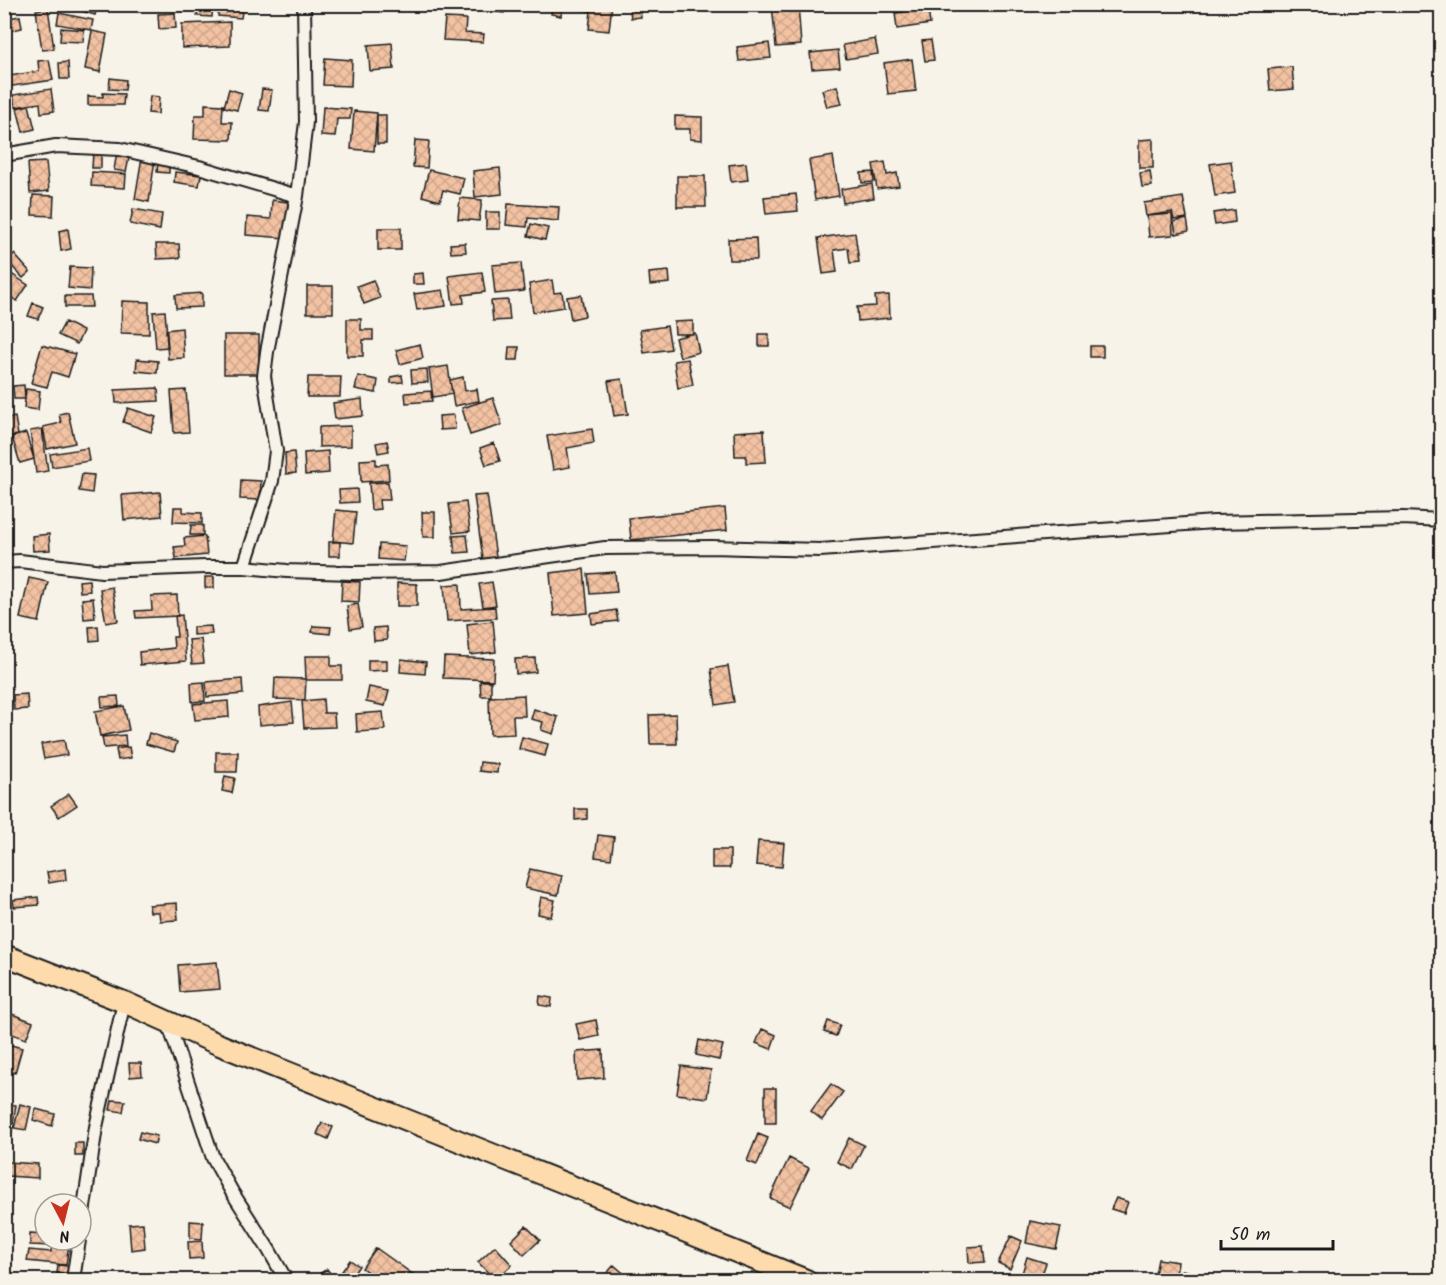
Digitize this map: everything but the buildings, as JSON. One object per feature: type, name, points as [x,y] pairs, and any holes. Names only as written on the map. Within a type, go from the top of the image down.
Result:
[{"type":"main road","points":[[4,955],[124,1002],[220,1045],[806,1281]]},
{"type":"street","points":[[244,567],[272,481],[276,451],[264,376],[297,196],[306,122],[303,4]]},
{"type":"street","points":[[4,155],[56,146],[120,149],[199,167],[297,196]]},
{"type":"street","points":[[4,562],[20,561],[102,571],[244,567],[287,572],[441,572],[605,549],[712,547],[820,550],[1214,522],[1403,518],[1442,520]]},
{"type":"street","points":[[86,1192],[96,1127],[124,1002]]},
{"type":"street","points":[[168,1022],[213,1158],[286,1281]]},
{"type":"street","points":[[73,1281],[77,1252]]}]
